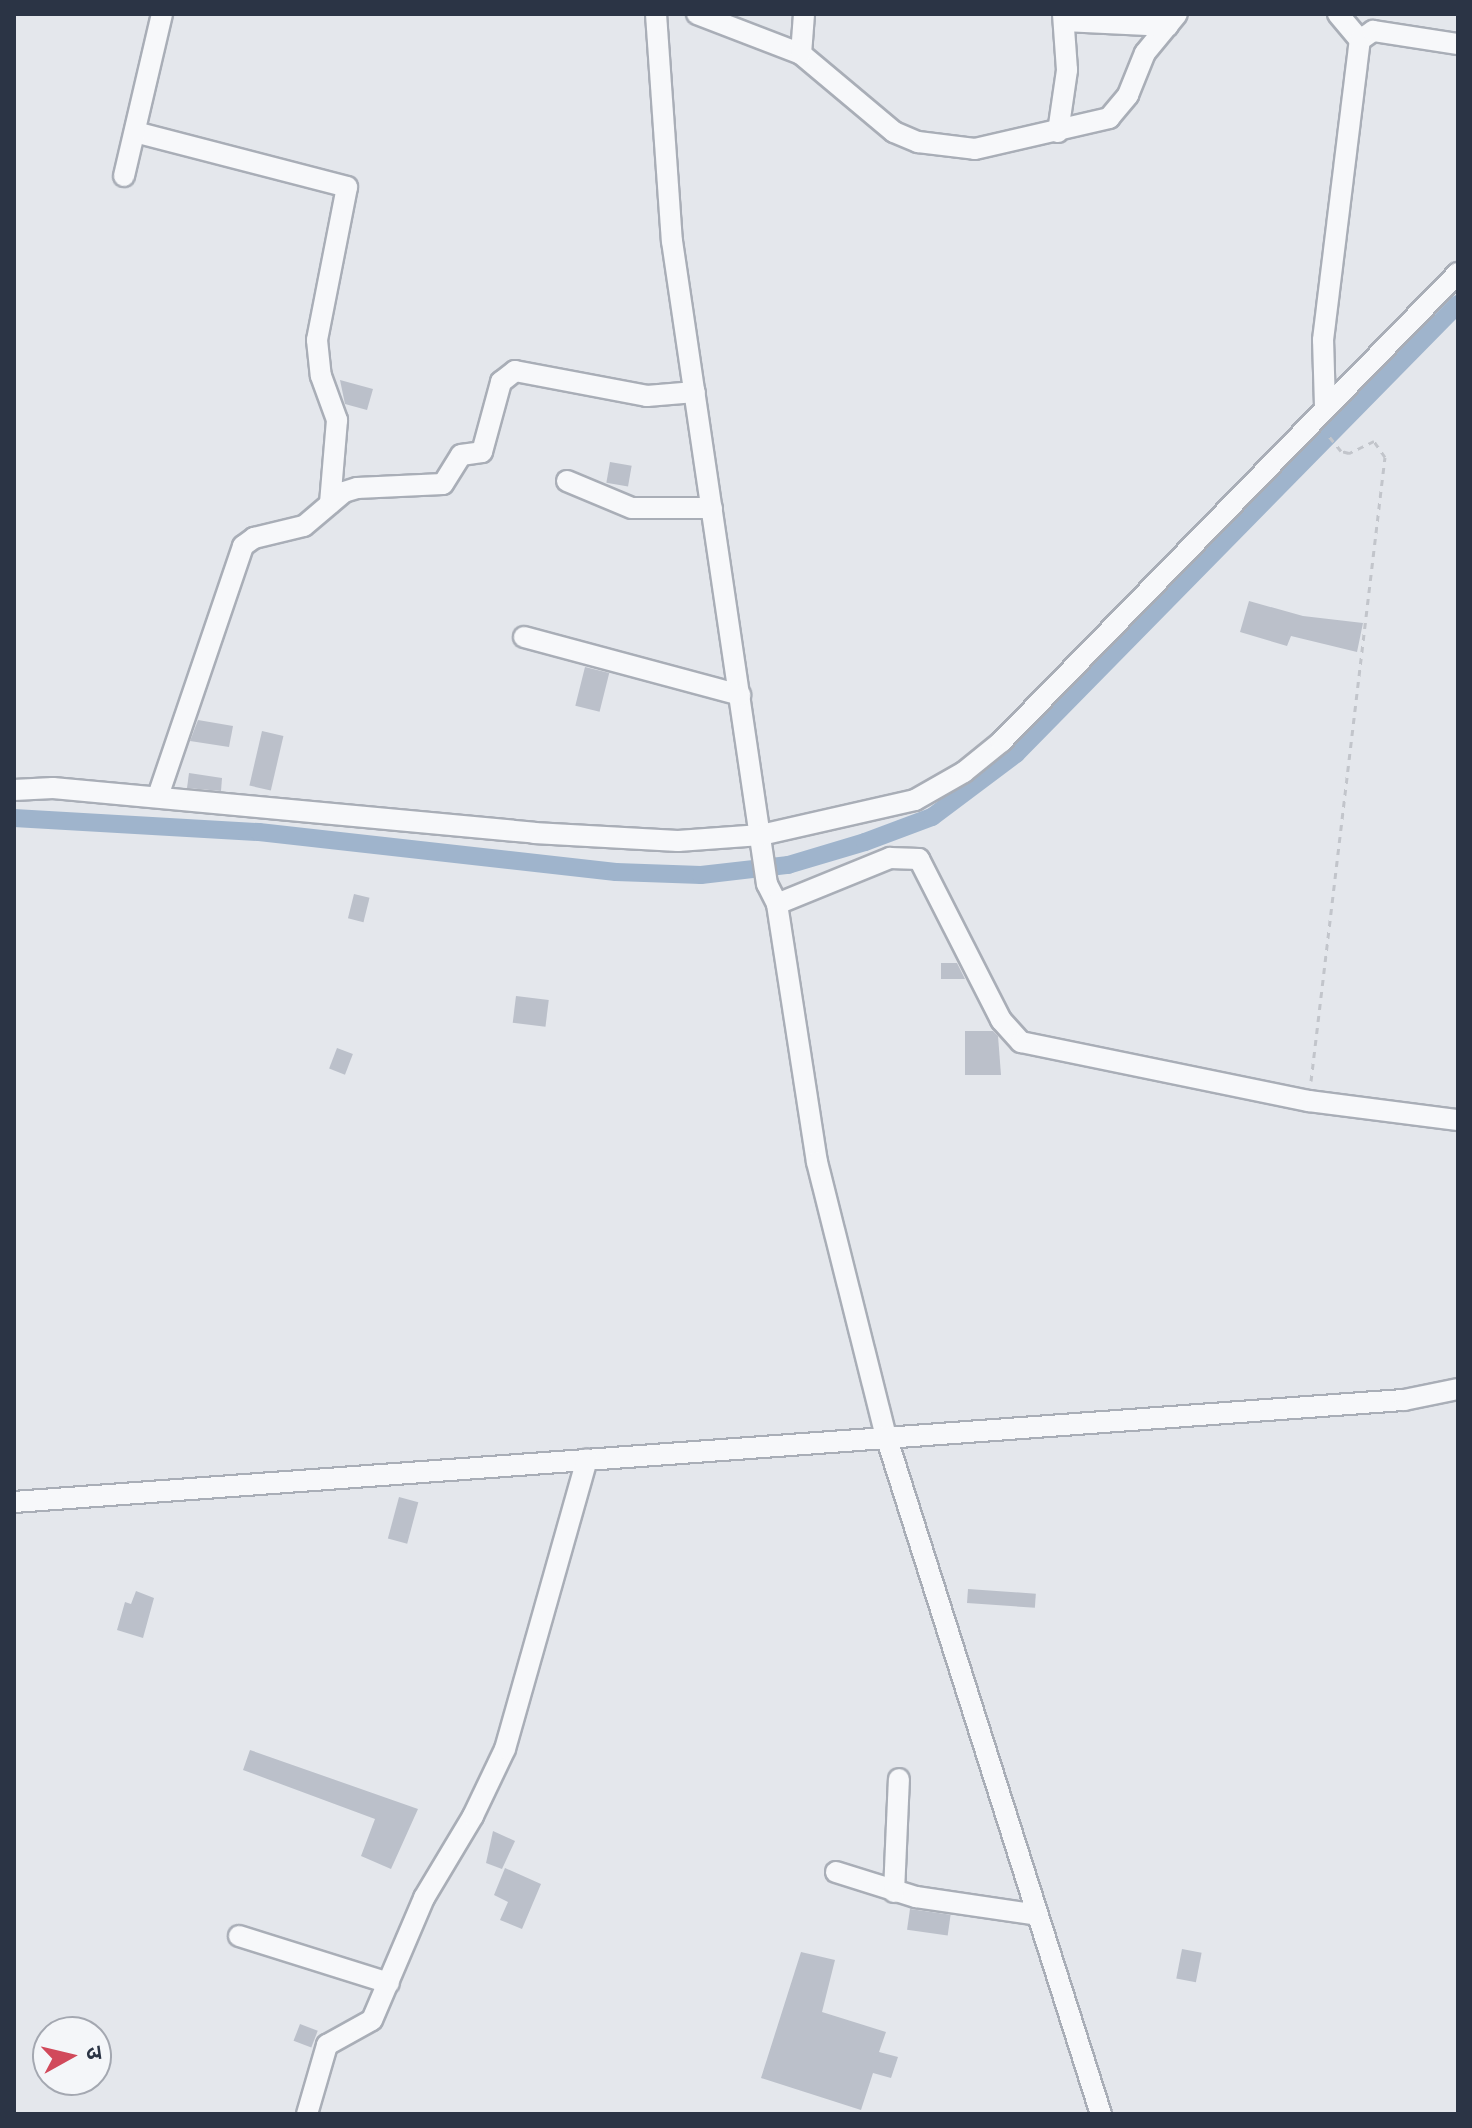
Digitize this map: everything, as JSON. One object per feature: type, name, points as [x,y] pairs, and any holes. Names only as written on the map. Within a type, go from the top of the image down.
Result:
[{"type":"street","points":[[124,176],[162,14]]},
{"type":"street","points":[[656,14],[669,213],[767,884],[777,904],[815,1150],[886,1436],[1101,2114]]},
{"type":"street","points":[[697,14],[801,54],[870,115],[918,142],[994,148],[1109,118],[1119,109],[1145,53],[1173,20]]},
{"type":"street","points":[[801,54],[804,14]]},
{"type":"street","points":[[1325,406],[1323,340],[1360,40],[1338,14]]},
{"type":"street","points":[[1058,132],[1067,70],[1064,18],[1173,20]]},
{"type":"street","points":[[1360,40],[1373,31],[1458,44]]},
{"type":"street","points":[[135,132],[347,187],[317,340],[321,376],[337,420],[330,504]]},
{"type":"street","points":[[14,790],[158,796],[534,833],[678,841],[761,835],[915,800],[964,772],[1001,742],[1325,406],[1458,273]]},
{"type":"street","points":[[158,796],[243,546],[254,538],[294,531],[357,488],[443,484],[461,455],[482,452],[501,382],[515,371],[647,396],[695,392]]},
{"type":"street","points":[[567,481],[632,508],[712,508]]},
{"type":"street","points":[[524,637],[740,695]]},
{"type":"street","points":[[777,904],[890,858],[919,859],[1001,1020],[1021,1042],[1309,1101],[1458,1120]]},
{"type":"street","points":[[14,1502],[1404,1400],[1458,1389]]},
{"type":"street","points":[[307,2114],[327,2045],[372,2020],[424,1898],[505,1749],[587,1459]]},
{"type":"street","points":[[894,1892],[899,1779]]},
{"type":"street","points":[[836,1872],[894,1892],[1038,1915]]},
{"type":"street","points":[[239,1936],[389,1983]]},
{"type":"path","points":[[1309,1101],[1385,457],[1374,441],[1349,453],[1322,429]]},
{"type":"building","points":[[340,380],[373,389],[367,410],[345,404]]},
{"type":"building","points":[[610,462],[632,466],[628,487],[606,483]]},
{"type":"building","points":[[1249,601],[1303,616],[1363,623],[1357,652],[1291,636],[1287,646],[1240,632]]},
{"type":"building","points":[[585,667],[609,673],[600,712],[575,706]]},
{"type":"building","points":[[198,720],[233,726],[229,747],[190,741]]},
{"type":"building","points":[[262,731],[283,736],[271,791],[249,786]]},
{"type":"building","points":[[189,773],[222,778],[221,791],[187,788]]},
{"type":"building","points":[[354,894],[370,898],[363,922],[348,918]]},
{"type":"building","points":[[941,963],[957,963],[965,979],[941,979]]},
{"type":"building","points":[[516,996],[549,1000],[545,1027],[513,1023]]},
{"type":"building","points":[[965,1031],[993,1031],[998,1036],[1001,1075],[965,1075]]},
{"type":"building","points":[[337,1048],[353,1054],[345,1075],[329,1069]]},
{"type":"building","points":[[399,1497],[418,1502],[407,1544],[388,1539]]},
{"type":"building","points":[[968,1589],[1036,1594],[1035,1608],[967,1603]]},
{"type":"building","points":[[136,1591],[154,1598],[143,1638],[117,1630],[125,1602],[131,1604]]},
{"type":"building","points":[[250,1750],[418,1809],[391,1869],[361,1856],[375,1819],[243,1770]]},
{"type":"building","points":[[493,1831],[515,1841],[502,1869],[486,1863]]},
{"type":"building","points":[[505,1868],[541,1884],[522,1929],[500,1920],[508,1902],[494,1895]]},
{"type":"building","points":[[910,1909],[951,1915],[948,1936],[907,1930]]},
{"type":"building","points":[[1182,1949],[1202,1953],[1196,1982],[1176,1978]]},
{"type":"building","points":[[801,1952],[835,1960],[822,2012],[886,2032],[879,2052],[898,2057],[891,2078],[873,2073],[861,2110],[761,2078]]},
{"type":"building","points":[[300,2024],[318,2031],[311,2048],[294,2041]]},
{"type":"waterway","points":[[14,818],[259,832],[616,872],[701,875],[788,865],[865,842],[932,817],[1016,754],[1458,304]]}]
